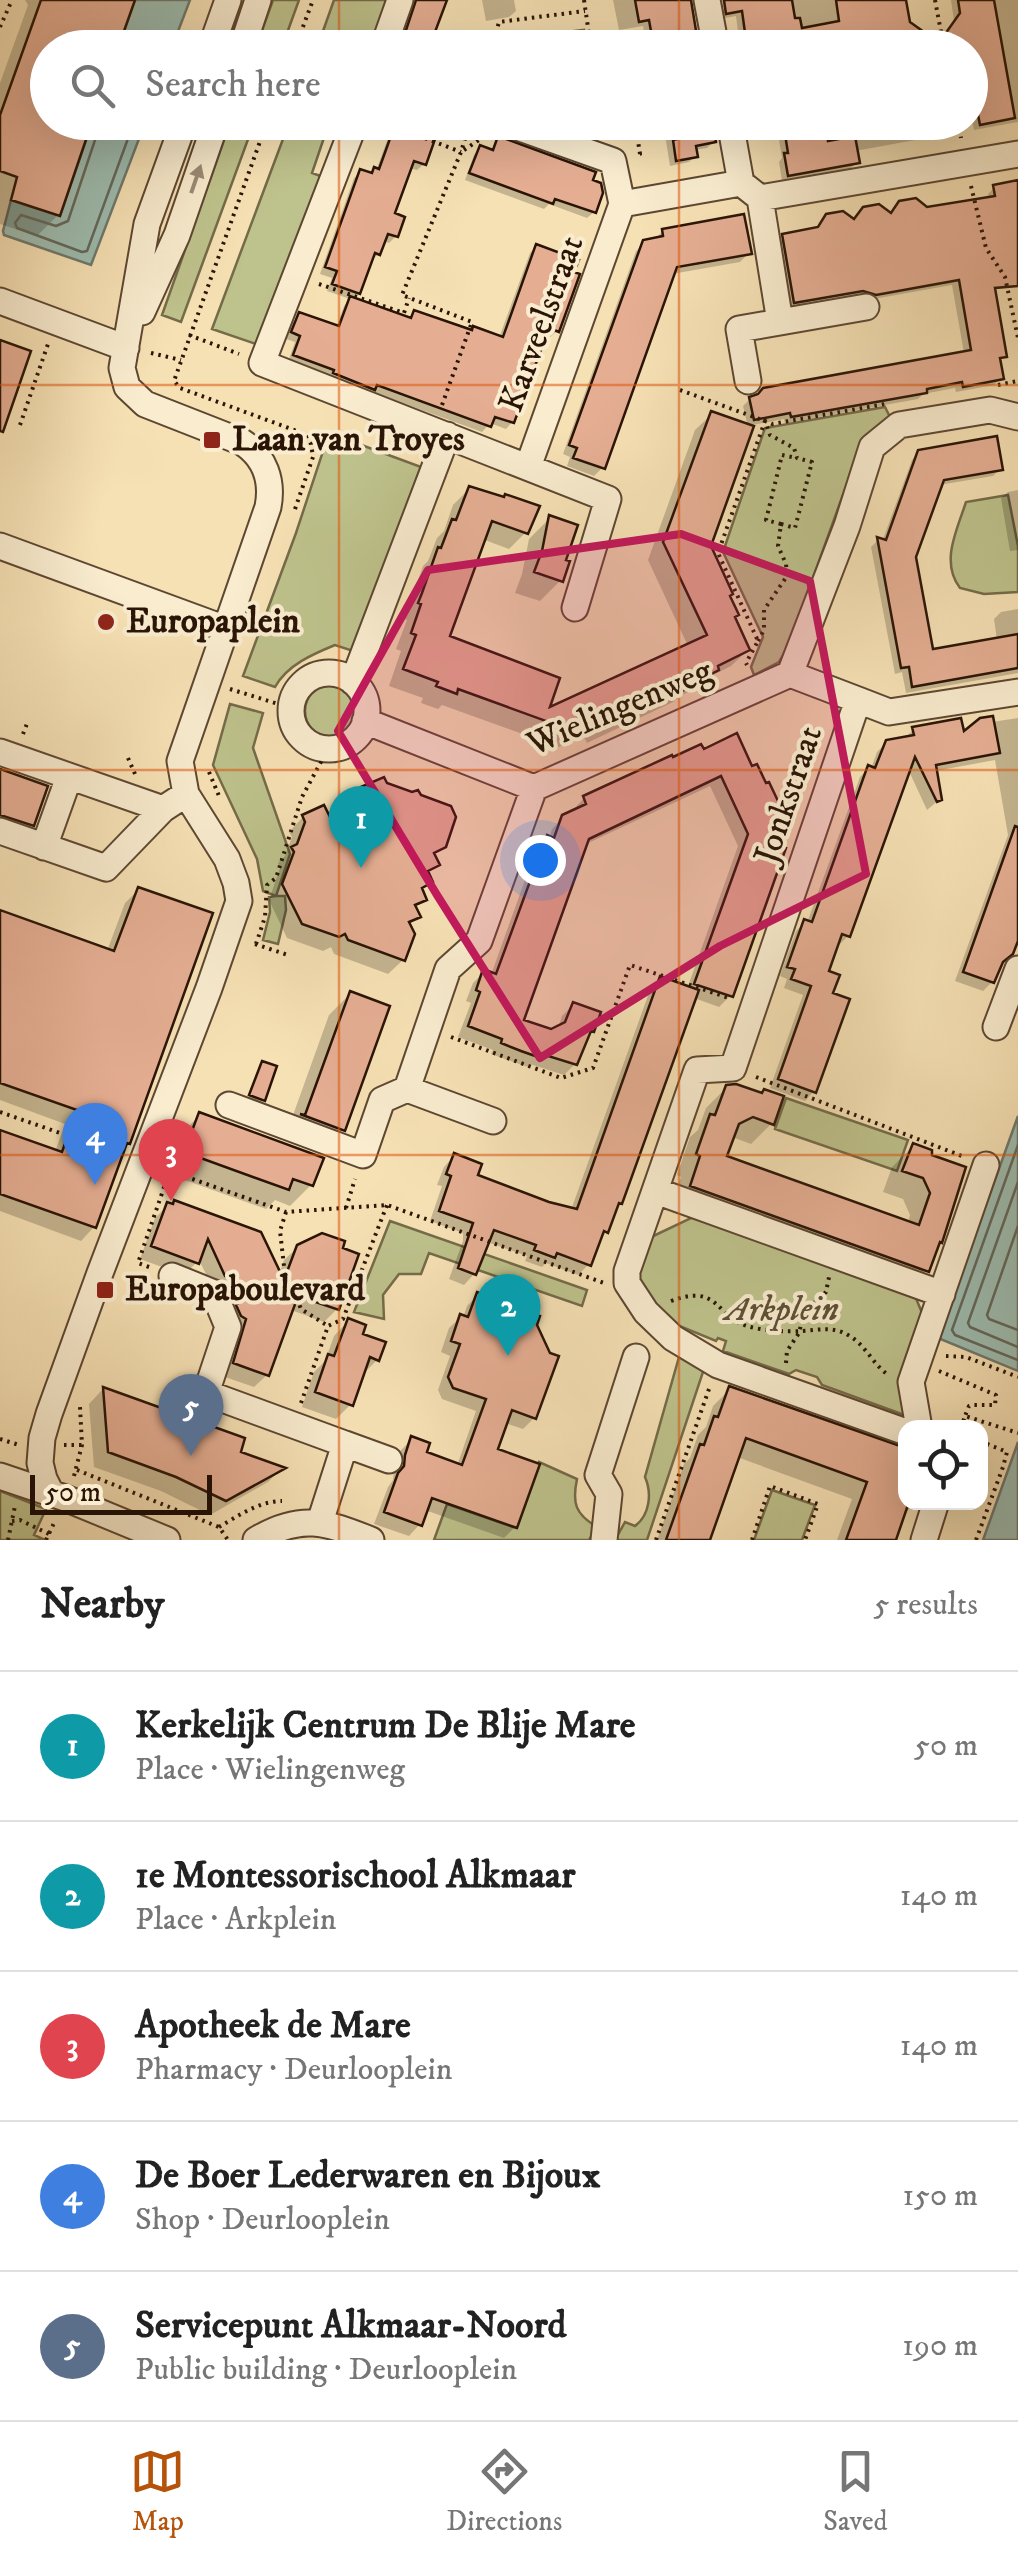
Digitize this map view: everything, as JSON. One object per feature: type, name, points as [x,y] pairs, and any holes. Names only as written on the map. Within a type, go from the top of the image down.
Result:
[{"type":"street","points":[[217,30],[228,0]]},
{"type":"street","points":[[248,30],[258,0]]},
{"type":"street","points":[[389,30],[400,0]]},
{"type":"street","points":[[707,0],[713,30]]},
{"type":"street","points":[[51,1493],[40,1463],[48,1414],[209,988],[238,901],[236,883],[226,859],[186,794],[180,761],[268,508],[270,487],[258,455],[242,442],[145,404],[127,388],[123,374],[147,224],[177,140]]},
{"type":"street","points":[[126,348],[177,235],[210,140]]},
{"type":"street","points":[[262,363],[348,140]]},
{"type":"street","name":"Karveelstraat","points":[[528,468],[622,204],[613,161],[554,140]]},
{"type":"street","points":[[736,140],[751,190],[780,322]]},
{"type":"street","name":"Karveelstraat","points":[[622,204],[1018,154]]},
{"type":"street","points":[[0,301],[126,348]]},
{"type":"street","points":[[748,380],[739,329],[866,308]]},
{"type":"street","name":"Karveelstraat","points":[[262,363],[608,499],[575,608]]},
{"type":"street","points":[[858,700],[790,674],[847,526],[872,447],[899,425],[990,410],[1018,416]]},
{"type":"street","points":[[353,682],[447,435]]},
{"type":"street","points":[[0,546],[226,629]]},
{"type":"street","points":[[331,673],[353,682],[365,700],[365,721],[360,732],[340,747],[328,749],[305,741],[292,720],[293,696],[300,686],[308,678],[331,673]]},
{"type":"street","name":"Wielingenweg","points":[[365,721],[534,788],[790,674]]},
{"type":"street","name":"Jonkstraat","points":[[733,1068],[858,700],[889,712],[1018,692]]},
{"type":"street","points":[[0,752],[163,808]]},
{"type":"street","points":[[44,847],[69,777]]},
{"type":"street","points":[[407,1090],[448,970],[480,941],[534,788]]},
{"type":"street","points":[[0,830],[106,868],[163,808],[186,794]]},
{"type":"street","points":[[996,1027],[1018,969]]},
{"type":"street","points":[[733,1068],[698,1070],[627,1271],[627,1284],[650,1316],[673,1338],[718,1365],[898,1429]]},
{"type":"street","points":[[229,1105],[363,1155],[382,1100],[407,1090],[493,1121]]},
{"type":"street","points":[[917,1420],[911,1382],[986,1166]]},
{"type":"street","points":[[656,1191],[942,1294]]},
{"type":"street","points":[[172,1276],[214,1293],[228,1327],[206,1394],[389,1460]]},
{"type":"street","points":[[604,1540],[609,1494],[598,1476],[636,1358]]},
{"type":"street","points":[[320,1522],[346,1444]]},
{"type":"street","points":[[12,1480],[167,1540]]},
{"type":"street","points":[[924,1540],[933,1510]]},
{"type":"street","points":[[256,1540],[290,1525],[320,1522],[368,1539]]},
{"type":"path","points":[[0,27],[12,0]]},
{"type":"path","points":[[301,30],[312,0]]},
{"type":"path","points":[[584,0],[588,30]]},
{"type":"path","points":[[935,0],[941,30]]},
{"type":"path","points":[[497,30],[499,22],[585,11]]},
{"type":"path","points":[[261,140],[174,381],[180,388],[305,434],[313,457],[290,523]]},
{"type":"path","points":[[430,140],[461,152]]},
{"type":"path","points":[[447,435],[441,404],[472,322],[402,295],[465,140]]},
{"type":"path","points":[[966,163],[986,248],[1006,277],[1018,338]]},
{"type":"path","points":[[296,276],[404,313],[409,298]]},
{"type":"path","points":[[20,425],[56,321]]},
{"type":"path","points":[[189,335],[262,363]]},
{"type":"path","points":[[126,348],[181,360]]},
{"type":"path","points":[[680,390],[764,420],[770,435],[794,448],[797,458]]},
{"type":"path","points":[[758,641],[718,553],[764,420]]},
{"type":"path","points":[[782,454],[812,462],[795,528],[781,524],[766,520],[782,454]]},
{"type":"path","points":[[757,688],[746,663],[764,630],[764,610],[788,576],[778,546],[781,524]]},
{"type":"path","points":[[230,689],[291,708]]},
{"type":"path","points":[[256,944],[267,885],[276,878],[302,797],[328,749]]},
{"type":"path","points":[[245,940],[288,955]]},
{"type":"path","points":[[427,1029],[561,1078],[593,1068],[630,964],[755,1007]]},
{"type":"path","points":[[733,1068],[986,1166]]},
{"type":"path","points":[[0,1112],[286,1212],[387,1206],[632,1293]]},
{"type":"path","points":[[170,1170],[138,1263],[172,1276]]},
{"type":"path","points":[[346,1208],[353,1186]]},
{"type":"path","points":[[294,1424],[328,1326],[343,1319],[387,1206]]},
{"type":"path","points":[[286,1212],[280,1231],[284,1266],[302,1309],[328,1326]]},
{"type":"path","points":[[779,1387],[787,1351],[800,1331],[804,1312],[826,1292],[829,1276],[837,1270],[842,1257]]},
{"type":"path","points":[[650,1316],[664,1304],[692,1296],[714,1302],[742,1325],[757,1329],[824,1328],[848,1335],[884,1373],[923,1382],[934,1368],[996,1395],[994,1405],[969,1406],[964,1420]]},
{"type":"path","points":[[941,1358],[957,1355],[1018,1377]]},
{"type":"path","points":[[656,1540],[718,1365]]},
{"type":"path","points":[[965,1416],[1016,1433]]},
{"type":"path","points":[[988,1445],[1006,1452],[988,1508]]},
{"type":"path","points":[[77,1470],[219,1527],[228,1540]]},
{"type":"path","points":[[8,1540],[12,1480]]},
{"type":"path","points":[[752,1540],[770,1486],[818,1504],[806,1540]]},
{"type":"path","points":[[976,1540],[987,1510]]},
{"type":"path","points":[[12,1521],[20,1520],[49,1534]]},
{"type":"highlighted area","points":[[681,534],[810,581],[866,874],[720,946],[540,1058],[338,731],[428,570]]},
{"type":"green space","points":[[273,0],[299,0],[288,30],[262,30]]},
{"type":"green space","points":[[334,0],[394,0],[383,30],[323,30]]},
{"type":"green space","points":[[224,140],[248,140],[181,322],[162,315]]},
{"type":"green space","points":[[283,140],[323,140],[312,173],[326,178],[259,345],[212,329]]},
{"type":"green space","points":[[885,407],[892,421],[858,453],[788,647],[779,662],[754,675],[751,667],[763,637],[723,552],[765,428]]},
{"type":"green space","points":[[329,433],[421,467],[353,651],[335,645],[318,652],[293,666],[275,687],[243,676]]},
{"type":"green space","points":[[1008,495],[1018,546],[1018,592],[984,594],[960,588],[951,568],[951,557],[966,502]]},
{"type":"green space","points":[[332,684],[351,692],[359,711],[351,730],[332,738],[313,730],[305,711],[313,692]]},
{"type":"green space","points":[[230,704],[263,713],[253,748],[290,854],[276,896],[263,891],[257,859],[213,765]]},
{"type":"green space","points":[[285,896],[286,910],[278,944],[263,940],[270,912],[269,897]]},
{"type":"green space","points":[[786,1098],[908,1140],[897,1171],[775,1129]]},
{"type":"green space","name":"Arkplein","points":[[693,1217],[915,1296],[925,1320],[907,1416],[822,1385],[817,1377],[796,1370],[789,1374],[723,1351],[726,1341],[716,1341],[677,1325],[637,1285],[634,1277],[647,1239]]},
{"type":"green space","points":[[390,1221],[587,1290],[582,1306],[429,1253],[421,1274],[399,1274],[383,1295],[384,1319],[354,1312]]},
{"type":"green space","points":[[679,1357],[704,1369],[647,1540],[615,1540],[625,1522],[635,1526],[647,1510],[645,1477]]},
{"type":"green space","points":[[539,1462],[577,1479],[577,1507],[597,1527],[589,1540],[434,1540],[447,1504],[516,1528]]},
{"type":"green space","points":[[772,1490],[815,1505],[802,1540],[754,1540]]},
{"type":"green space","points":[[0,1491],[46,1509],[34,1535],[45,1540],[0,1540]]},
{"type":"water","points":[[135,0],[190,0],[179,30],[124,30]]},
{"type":"water","points":[[86,140],[139,140],[91,265],[4,235],[11,200],[60,216]]},
{"type":"water","points":[[1018,1116],[1018,1371],[938,1338]]},
{"type":"water","points":[[1018,1442],[1018,1540],[983,1540],[1017,1445]]},
{"type":"building","points":[[41,0],[135,0],[124,30],[30,30]]},
{"type":"building","points":[[416,0],[447,0],[436,30],[406,30]]},
{"type":"building","points":[[635,0],[691,0],[696,30],[651,30],[649,20],[639,22]]},
{"type":"building","points":[[724,0],[792,0],[795,18],[800,18],[802,28],[839,21],[836,0],[906,0],[910,22],[921,30],[745,30],[742,11],[726,14]]},
{"type":"building","points":[[958,0],[994,0],[1015,118],[988,123],[988,30],[948,30],[960,13]]},
{"type":"building","points":[[30,31],[30,140],[86,140],[60,216],[11,200],[17,177],[0,171],[0,115]]},
{"type":"building","points":[[389,140],[435,140],[426,165],[414,161],[395,213],[405,217],[398,237],[388,234],[380,255],[375,253],[360,294],[332,284],[337,271],[325,267],[360,169],[372,173],[374,167],[379,169]]},
{"type":"building","points":[[497,140],[509,140],[596,172],[593,180],[601,183],[603,193],[596,213],[555,199],[553,204],[469,173],[480,145],[493,150]]},
{"type":"building","points":[[673,140],[716,140],[696,146],[698,157],[676,161]]},
{"type":"building","points":[[786,140],[856,140],[860,163],[788,176],[784,153],[788,153]]},
{"type":"building","points":[[1018,180],[1018,286],[995,288],[1007,357],[1000,358],[1004,379],[963,387],[962,382],[927,389],[927,393],[754,420],[749,397],[763,388],[971,350],[959,280],[876,295],[863,291],[794,303],[782,234],[818,227],[826,214],[843,211],[854,219],[863,207],[879,204],[891,213],[899,201],[916,198],[927,207],[995,196],[993,185]]},
{"type":"building","points":[[744,214],[752,254],[677,267],[605,469],[573,458],[577,448],[569,445],[643,240],[663,236],[662,229]]},
{"type":"building","points":[[536,244],[579,260],[574,272],[580,274],[559,332],[549,328],[514,423],[495,417],[491,427],[377,385],[375,390],[293,355],[300,336],[291,332],[299,312],[339,326],[350,296],[411,318],[414,310],[503,337]]},
{"type":"building","points":[[0,340],[31,351],[3,432],[0,431]]},
{"type":"building","points":[[711,411],[754,426],[711,546],[733,594],[730,596],[739,615],[735,617],[750,650],[673,696],[603,728],[600,721],[576,732],[458,689],[457,694],[403,669],[416,635],[411,633],[421,604],[418,603],[438,547],[441,548],[452,519],[456,520],[469,486],[540,506],[528,534],[492,521],[450,636],[560,678],[550,707],[707,635],[663,542]]},
{"type":"building","points":[[997,436],[1003,470],[944,480],[916,557],[933,649],[1018,634],[1018,668],[912,687],[909,667],[901,668],[877,537],[886,540],[918,450]]},
{"type":"building","points":[[549,515],[578,525],[563,582],[534,572]]},
{"type":"building","points":[[993,716],[1000,753],[936,765],[942,800],[937,802],[915,757],[850,937],[842,934],[829,971],[840,975],[833,993],[850,999],[816,1093],[778,1079],[811,986],[791,979],[795,969],[787,967],[804,919],[812,922],[868,765],[875,768],[886,740],[914,735],[912,727],[961,718],[964,731],[980,718]]},
{"type":"building","points":[[737,733],[752,766],[757,764],[766,783],[769,782],[787,820],[778,845],[786,848],[733,997],[694,984],[748,834],[721,776],[589,839],[524,1020],[551,1029],[565,1022],[573,1002],[601,1012],[577,1065],[521,1051],[468,1026],[483,969],[496,974],[547,835],[554,838],[562,815],[586,804],[583,796],[672,755],[701,744],[704,749]]},
{"type":"building","points":[[0,769],[48,786],[34,826],[0,815]]},
{"type":"building","points":[[384,777],[387,783],[412,792],[418,790],[421,795],[451,806],[456,817],[446,847],[434,853],[440,865],[428,871],[433,882],[422,888],[427,900],[415,905],[421,917],[409,922],[415,934],[405,961],[348,940],[345,934],[339,937],[302,924],[282,884],[294,852],[291,847],[297,844],[305,822],[302,815],[324,805],[331,819],[368,802],[361,787]]},
{"type":"building","points":[[1015,826],[1018,941],[994,983],[963,972]]},
{"type":"building","points":[[138,887],[213,913],[96,1228],[0,1194],[0,1130],[62,1152],[77,1110],[0,1083],[0,910],[114,951]]},
{"type":"building","points":[[660,976],[699,990],[622,1204],[619,1203],[608,1233],[604,1231],[591,1266],[557,1253],[555,1258],[534,1250],[536,1245],[494,1230],[476,1275],[458,1268],[473,1223],[439,1211],[454,1153],[482,1164],[478,1175],[577,1209]]},
{"type":"building","points":[[350,991],[390,1006],[345,1131],[300,1114],[305,1115]]},
{"type":"building","points":[[262,1061],[277,1066],[265,1101],[249,1095]]},
{"type":"building","points":[[726,1085],[784,1096],[774,1125],[753,1117],[739,1124],[727,1156],[919,1225],[930,1193],[923,1178],[902,1171],[913,1143],[932,1150],[932,1155],[966,1167],[929,1272],[690,1186],[710,1114],[715,1115]]},
{"type":"building","points":[[199,1112],[324,1158],[313,1186],[293,1179],[289,1190],[184,1152]]},
{"type":"building","points":[[174,1200],[261,1232],[284,1280],[297,1245],[322,1233],[345,1241],[343,1248],[359,1254],[339,1310],[298,1296],[269,1376],[233,1363],[246,1319],[241,1316],[236,1305],[241,1301],[208,1239],[199,1264],[151,1246],[167,1202],[173,1204]]},
{"type":"building","points":[[477,1292],[540,1316],[537,1325],[550,1353],[559,1356],[536,1419],[512,1410],[498,1449],[540,1464],[517,1528],[432,1498],[422,1526],[384,1512],[404,1466],[411,1436],[430,1443],[427,1452],[462,1465],[486,1399],[453,1388],[448,1377],[460,1344],[451,1341],[460,1314],[468,1317]]},
{"type":"building","points":[[348,1318],[366,1325],[363,1334],[386,1342],[379,1361],[370,1357],[353,1406],[315,1392],[328,1354],[334,1356]]},
{"type":"building","points":[[729,1386],[898,1445],[898,1510],[906,1510],[896,1540],[846,1540],[867,1482],[746,1438],[710,1540],[666,1540],[700,1444],[704,1445],[714,1416],[718,1417]]},
{"type":"building","points":[[103,1387],[245,1438],[241,1452],[286,1468],[226,1501],[108,1452]]},
{"type":"place","name":"Laan van Troyes","points":[[212,440]]},
{"type":"place","name":"Europaplein","points":[[106,622]]},
{"type":"place","name":"Kerkelijk Centrum De Blije Mare","points":[[361,868]]},
{"type":"place","name":"De Boer Lederwaren en Bijoux","points":[[95,1185]]},
{"type":"place","name":"Apotheek de Mare","points":[[171,1201]]},
{"type":"place","name":"Europaboulevard","points":[[105,1290]]},
{"type":"place","name":"1e Montessorischool Alkmaar","points":[[508,1356]]},
{"type":"place","name":"Servicepunt Alkmaar-Noord","points":[[191,1456]]}]
